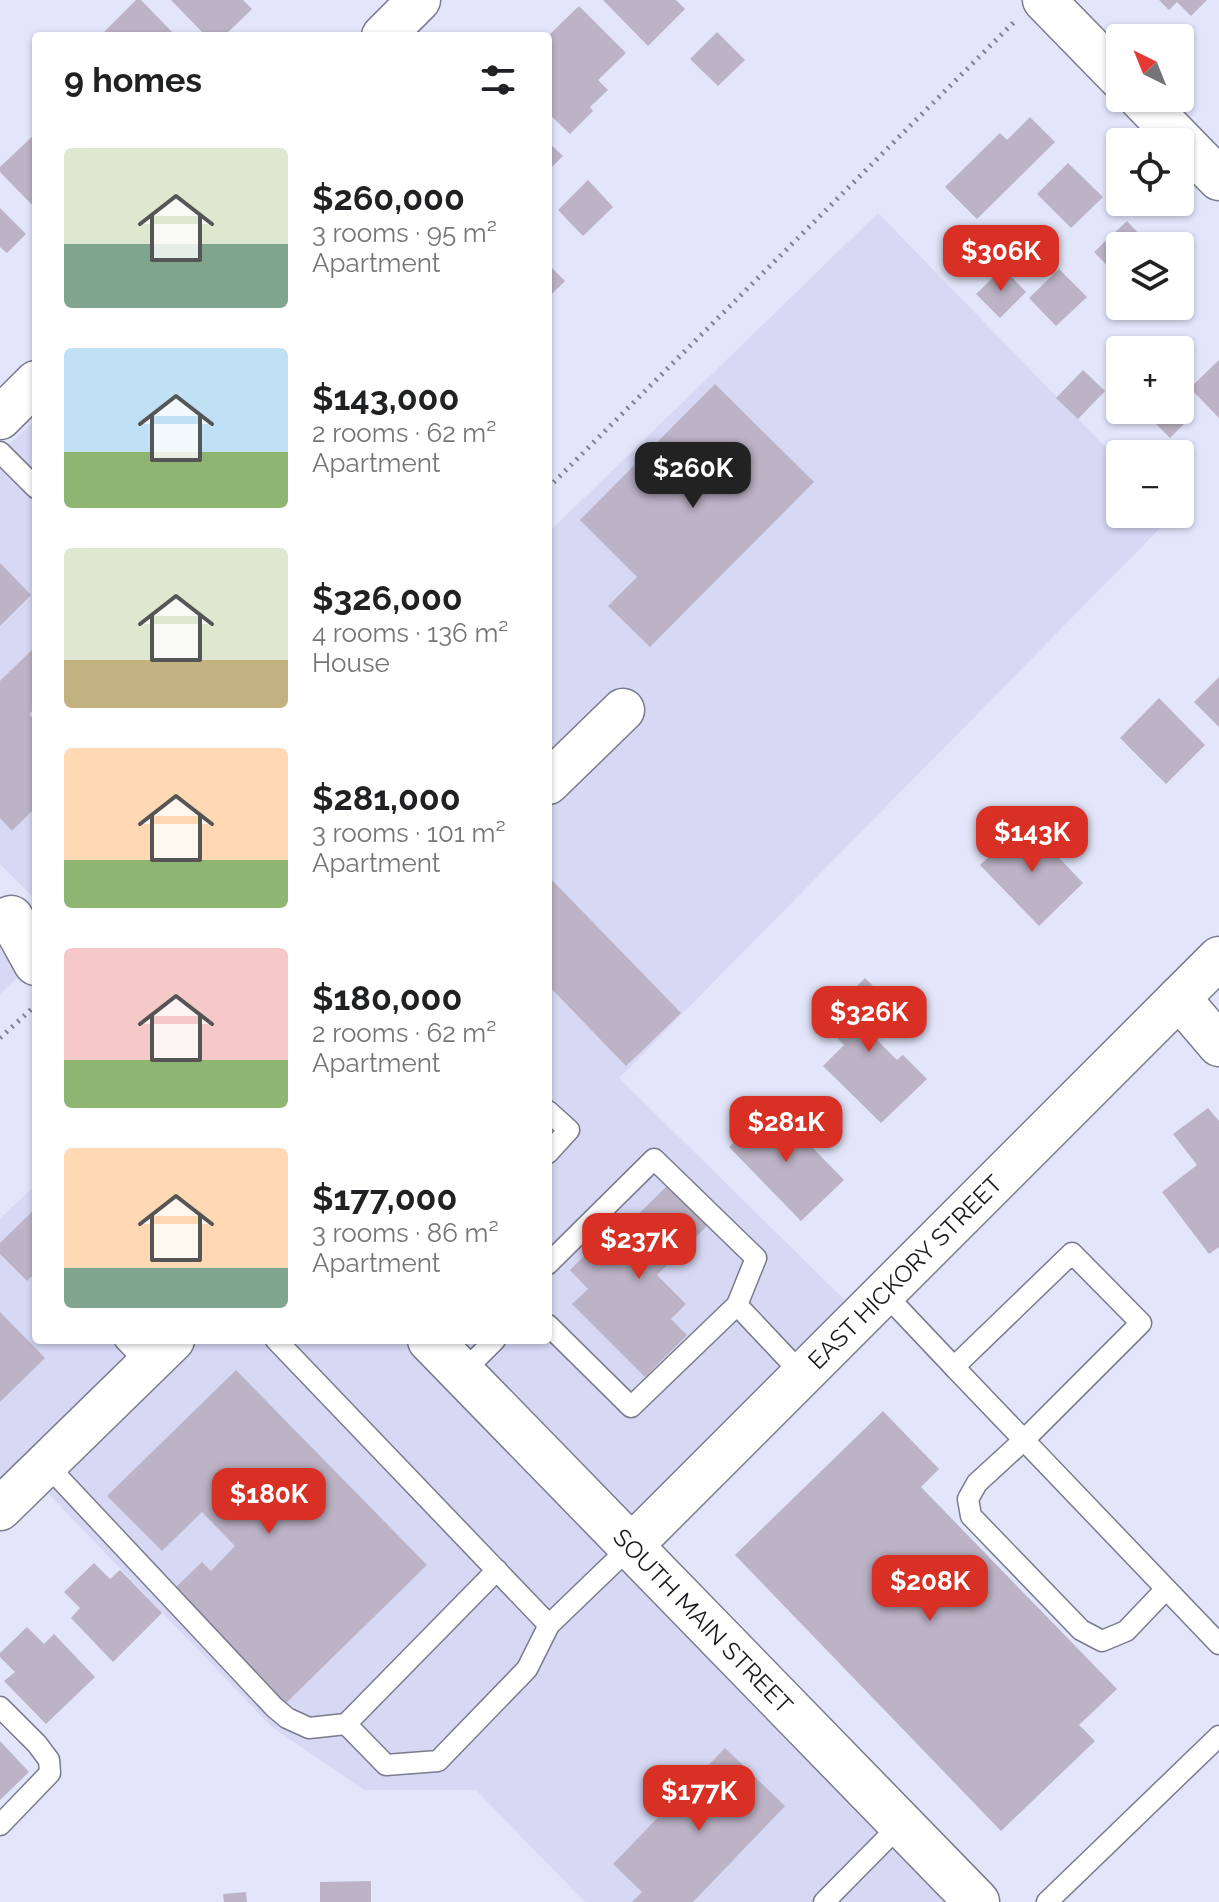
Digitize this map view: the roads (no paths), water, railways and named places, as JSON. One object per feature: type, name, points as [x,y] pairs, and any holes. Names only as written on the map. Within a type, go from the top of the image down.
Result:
[{"type":"main road","points":[[16,919],[32,954]]},
{"type":"main road","name":"SOUTH MAIN STREET","points":[[434,1344],[977,1902]]},
{"type":"street","points":[[387,32],[419,0]]},
{"type":"street","points":[[1029,11],[1106,68]]},
{"type":"street","points":[[1154,112],[1219,179]]},
{"type":"street","points":[[0,418],[32,386]]},
{"type":"street","points":[[552,779],[623,710]]},
{"type":"street","name":"EAST HICKORY STREET","points":[[631,1546],[1219,958]]},
{"type":"street","points":[[1179,998],[1219,1045]]},
{"type":"street","points":[[0,1509],[46,1464],[149,1348]]},
{"type":"lane","points":[[0,452],[32,484]]},
{"type":"lane","points":[[552,1115],[569,1130],[552,1149]]},
{"type":"lane","points":[[552,1260],[654,1159],[756,1258],[737,1305],[631,1407],[552,1329]]},
{"type":"lane","points":[[954,1367],[1072,1253],[1141,1323],[977,1483],[968,1499],[971,1516],[1081,1630],[1102,1641],[1126,1631],[1166,1589]]},
{"type":"lane","points":[[884,1293],[1219,1644]]},
{"type":"lane","points":[[737,1305],[802,1374]]},
{"type":"lane","points":[[280,1344],[549,1625]]},
{"type":"lane","points":[[462,1373],[491,1344]]},
{"type":"lane","points":[[46,1464],[274,1707],[287,1718],[309,1728],[346,1724],[497,1570]]},
{"type":"lane","points":[[346,1724],[386,1765],[438,1761],[527,1669],[549,1625],[631,1546]]},
{"type":"lane","points":[[0,1707],[37,1744],[49,1760],[50,1773],[0,1825]]},
{"type":"lane","points":[[1047,1902],[1219,1736]]},
{"type":"lane","points":[[824,1902],[901,1824]]}]
